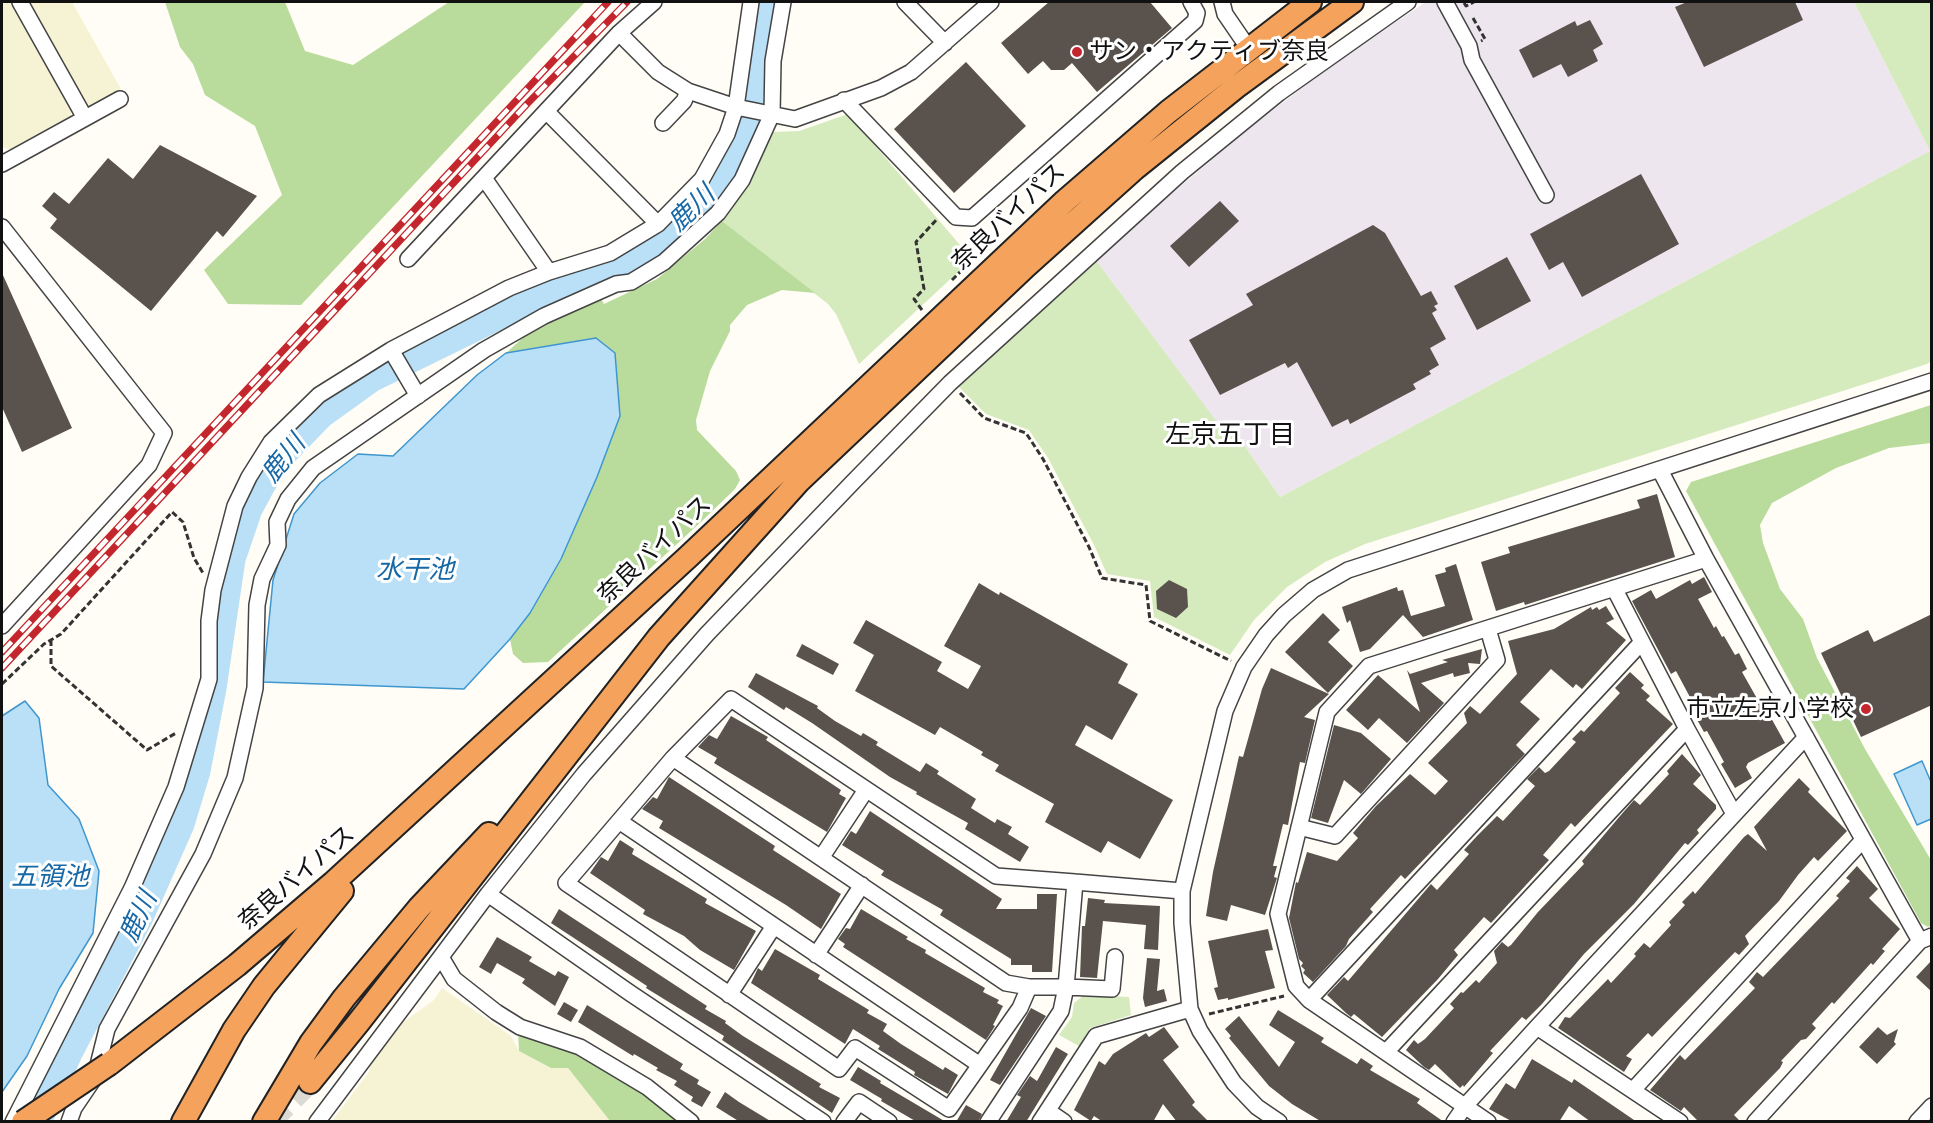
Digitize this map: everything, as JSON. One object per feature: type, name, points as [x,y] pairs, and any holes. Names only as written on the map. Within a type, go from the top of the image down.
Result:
[{"type":"highway","name":"奈良バイパス","points":[[23,1122],[109,1064],[237,965],[461,768],[1065,201],[1129,144],[1310,2]]},
{"type":"highway","name":"奈良バイパス","points":[[309,1082],[659,637],[799,481],[1026,266],[1134,169],[1255,73],[1352,2]]},
{"type":"highway","points":[[264,1122],[311,1043],[381,953],[455,869],[580,740]]},
{"type":"highway","points":[[183,1122],[234,1030],[298,942],[363,868],[461,768]]},
{"type":"street","points":[[20,2],[85,118]]},
{"type":"street","points":[[408,259],[620,33],[654,2]]},
{"type":"street","points":[[13,1122],[132,888],[176,787],[209,679],[209,621],[213,590],[235,506],[271,442],[319,395],[391,350],[509,288],[549,272],[610,253],[658,224],[702,180],[740,107],[751,2]]},
{"type":"street","points":[[62,1122],[72,1115],[95,1077],[107,1029],[203,854],[235,778],[255,688],[257,604],[262,579],[278,545],[277,522],[288,499],[313,468],[484,351],[544,316],[616,284],[631,282],[664,262],[718,213],[742,180],[767,113],[783,2]]},
{"type":"street","points":[[905,2],[945,43]]},
{"type":"street","points":[[620,33],[658,72],[688,91],[740,107],[795,119],[881,88],[911,72],[992,2]]},
{"type":"street","points":[[844,100],[956,217],[972,218],[1195,21],[1197,13],[1191,2]]},
{"type":"street","points":[[1222,2],[1225,14],[1249,49]]},
{"type":"street","points":[[317,1122],[488,894],[584,774],[707,634],[950,383],[1182,172],[1279,93],[1408,2]]},
{"type":"street","points":[[1445,2],[1469,46],[1472,60],[1546,195]]},
{"type":"street","points":[[663,123],[684,101],[688,91]]},
{"type":"street","points":[[2,161],[120,99]]},
{"type":"street","points":[[546,111],[658,224]]},
{"type":"street","points":[[484,178],[549,272]]},
{"type":"street","points":[[2,227],[164,433],[149,465],[2,626]]},
{"type":"street","points":[[391,350],[418,396]]},
{"type":"street","points":[[1279,1122],[1257,1107],[1223,1069],[1190,1009],[1183,943],[1182,891],[1225,711],[1244,667],[1266,635],[1298,602],[1332,579],[1370,562],[1932,381]]},
{"type":"street","points":[[1660,470],[1706,560],[1862,841],[1926,938],[1755,1122]]},
{"type":"street","points":[[1488,1122],[1305,996],[1296,986],[1278,914],[1327,712],[1369,666],[1706,560]]},
{"type":"street","points":[[1614,588],[1686,729],[1734,814]]},
{"type":"street","points":[[1299,827],[1335,836],[1497,660],[1488,629]]},
{"type":"street","points":[[1305,996],[1641,644]]},
{"type":"street","points":[[1029,987],[1020,1008],[949,1109],[855,1048],[839,1069],[566,884],[674,759],[731,699],[996,876],[1182,891]]},
{"type":"street","points":[[1387,1051],[1686,729]]},
{"type":"street","points":[[1454,1122],[1465,1106],[1537,1027],[1806,737]]},
{"type":"street","points":[[674,759],[1006,983],[1029,987],[1112,989],[1115,957]]},
{"type":"street","points":[[821,858],[866,790]]},
{"type":"street","points":[[619,821],[980,1065]]},
{"type":"street","points":[[1633,1090],[1862,841]]},
{"type":"street","points":[[988,1122],[1061,1011],[1066,987],[1075,882]]},
{"type":"street","points":[[816,955],[862,885]]},
{"type":"street","points":[[488,894],[630,993],[823,1122]]},
{"type":"street","points":[[729,995],[774,926]]},
{"type":"street","points":[[441,957],[454,979],[496,1012],[520,1027],[580,1047],[647,1087],[691,1122]]},
{"type":"street","points":[[1064,1122],[1044,1116],[1096,1036],[1190,1009]]},
{"type":"street","points":[[1537,1027],[1680,1122]]},
{"type":"street","points":[[844,1122],[859,1102],[889,1122]]},
{"type":"street","points":[[1917,1122],[1932,1106]]},
{"type":"path","points":[[1463,2],[1466,6],[1474,2]]},
{"type":"path","points":[[920,311],[914,299],[924,289],[916,242],[944,213]]},
{"type":"path","points":[[950,383],[984,418],[1026,433],[1043,459],[1089,547],[1102,578],[1146,585],[1150,621],[1232,661]]},
{"type":"path","points":[[2,684],[51,640],[61,634],[172,512],[183,522],[194,558],[213,590]]},
{"type":"path","points":[[51,640],[51,666],[147,750],[182,729],[195,728]]},
{"type":"path","points":[[1209,1014],[1305,996]]},
{"type":"shaded area","points":[[2,2],[12,2],[72,110],[70,119],[14,150],[4,148],[2,142]]},
{"type":"shaded area","points":[[28,2],[72,2],[121,89],[88,108]]},
{"type":"shaded area","points":[[1426,2],[1854,2],[1930,151],[1280,497],[1237,435],[1226,435],[1095,259],[1243,133],[1337,61]]},
{"type":"shaded area","points":[[442,988],[511,1036],[519,1051],[551,1068],[568,1068],[610,1121],[331,1122],[369,1072],[370,1063],[391,1035],[402,1023],[434,1000]]},
{"type":"green space","points":[[165,2],[285,2],[305,51],[353,65],[449,2],[585,2],[301,305],[228,304],[204,270],[282,195],[255,126],[205,95],[193,64],[180,47]]},
{"type":"green space","points":[[1854,2],[1931,2],[1931,361],[1927,364],[1365,544],[1325,562],[1287,587],[1254,620],[1230,655],[1154,617],[1150,581],[1107,574],[1048,458],[1029,430],[986,414],[959,387],[1095,259],[1226,434],[1237,435],[1280,497],[1930,151]]},
{"type":"green space","points":[[848,114],[972,259],[859,364],[836,314],[828,304],[722,221],[753,174],[773,132],[799,131]]},
{"type":"green space","points":[[722,221],[815,293],[782,290],[747,305],[730,325],[730,331],[710,371],[696,420],[697,430],[736,471],[740,480],[735,489],[702,521],[548,662],[523,663],[513,654],[510,639],[530,613],[561,560],[597,477],[620,416],[543,348],[506,353],[535,327],[600,297],[604,304],[657,279],[705,239]]},
{"type":"green space","points":[[1931,405],[1931,443],[1889,448],[1836,468],[1772,503],[1760,525],[1763,543],[1780,589],[1803,619],[1817,658],[1865,749],[1931,860],[1931,925],[1928,927],[1921,923],[1686,491],[1691,482]]},
{"type":"green space","points":[[1084,995],[1129,997],[1131,1015],[1090,1028],[1079,1046],[1059,1035],[1072,1017],[1074,1003]]},
{"type":"green space","points":[[518,1032],[576,1053],[644,1091],[682,1121],[610,1121],[568,1068],[551,1068],[519,1051]]},
{"type":"water","name":"水干池","points":[[596,338],[615,353],[620,416],[597,477],[561,559],[530,613],[510,639],[464,689],[263,682],[273,580],[294,514],[320,483],[358,454],[393,456],[477,375],[506,353]]},
{"type":"water","name":"五領池","points":[[25,701],[39,718],[48,785],[79,819],[99,871],[93,933],[59,989],[27,1056],[2,1092],[2,716]]},
{"type":"water","points":[[1922,761],[1931,782],[1931,819],[1917,825],[1894,774]]},
{"type":"building","name":"サン・アクティブ奈良","points":[[1049,2],[1150,2],[1172,28],[1097,92],[1072,63],[1064,70],[1051,70],[1043,61],[1028,74],[1001,43]]},
{"type":"building","points":[[1687,2],[1795,2],[1803,20],[1704,67],[1675,7]]},
{"type":"building","points":[[1590,20],[1603,44],[1593,50],[1598,61],[1568,77],[1561,64],[1533,78],[1519,50],[1575,21],[1577,26]]},
{"type":"building","points":[[966,62],[1026,126],[954,193],[894,129]]},
{"type":"building","points":[[160,145],[257,196],[223,237],[217,231],[151,311],[50,228],[57,219],[42,206],[54,192],[69,204],[108,158],[133,179]]},
{"type":"building","points":[[1641,174],[1679,244],[1582,297],[1563,262],[1549,270],[1530,234]]},
{"type":"building","points":[[1220,201],[1239,221],[1189,267],[1170,246]]},
{"type":"building","points":[[1373,225],[1385,233],[1421,296],[1431,291],[1438,304],[1434,306],[1437,310],[1432,313],[1446,339],[1430,348],[1439,365],[1429,371],[1431,374],[1413,384],[1416,389],[1350,424],[1348,419],[1332,427],[1297,362],[1288,368],[1285,363],[1220,395],[1189,340],[1253,305],[1246,294]]},
{"type":"building","points":[[1507,257],[1531,301],[1477,330],[1454,286]]},
{"type":"building","points":[[2,273],[72,428],[22,452],[2,407]]},
{"type":"building","points":[[1657,494],[1675,557],[1525,605],[1524,602],[1496,611],[1481,562],[1510,553],[1508,547],[1640,508],[1637,500]]},
{"type":"building","points":[[1456,564],[1473,620],[1423,637],[1403,615],[1370,649],[1360,652],[1350,620],[1347,623],[1342,607],[1397,587],[1398,591],[1403,590],[1411,616],[1445,606],[1435,575],[1446,572],[1445,568]]},
{"type":"building","points":[[1704,577],[1712,592],[1698,599],[1714,628],[1716,626],[1722,637],[1724,636],[1735,655],[1739,653],[1747,669],[1742,672],[1759,702],[1765,698],[1773,715],[1770,716],[1785,743],[1748,763],[1746,767],[1752,778],[1735,788],[1721,764],[1724,762],[1707,731],[1704,732],[1695,716],[1699,714],[1676,671],[1671,674],[1632,601],[1651,590],[1656,599],[1690,580],[1692,584]]},
{"type":"building","points":[[1169,580],[1187,589],[1188,607],[1176,618],[1157,609],[1156,591]]},
{"type":"building","points":[[979,583],[999,595],[1000,592],[1128,664],[1118,683],[1138,694],[1112,740],[1086,725],[1075,745],[1173,800],[1140,859],[1108,841],[1101,853],[1045,822],[1054,804],[995,771],[999,765],[981,755],[983,752],[940,727],[935,735],[855,691],[874,655],[853,643],[866,620],[942,662],[937,671],[968,689],[981,666],[944,646]]},
{"type":"building","points":[[1606,606],[1614,619],[1606,623],[1626,640],[1582,689],[1576,684],[1573,688],[1551,669],[1520,702],[1540,719],[1516,745],[1525,754],[1405,879],[1401,875],[1370,909],[1373,912],[1349,939],[1346,946],[1313,982],[1303,973],[1305,970],[1301,966],[1303,963],[1299,959],[1289,918],[1296,882],[1298,883],[1307,852],[1337,861],[1358,838],[1353,833],[1376,806],[1410,774],[1435,795],[1448,781],[1428,763],[1467,723],[1464,713],[1470,706],[1480,714],[1517,674],[1508,641],[1554,629],[1591,607],[1592,610],[1597,607],[1599,610]]},
{"type":"building","points":[[1323,613],[1340,630],[1328,642],[1353,666],[1328,693],[1285,652]]},
{"type":"building","points":[[1932,614],[1932,705],[1861,737],[1821,653],[1868,630],[1874,642]]},
{"type":"building","points":[[802,644],[839,664],[833,675],[796,656]]},
{"type":"building","points":[[1482,649],[1480,664],[1468,663],[1470,673],[1454,677],[1453,673],[1421,683],[1444,703],[1407,743],[1379,718],[1368,730],[1346,710],[1378,675],[1420,712],[1407,670],[1410,674],[1448,662],[1442,660]]},
{"type":"building","points":[[1271,668],[1329,694],[1304,717],[1315,720],[1305,763],[1300,762],[1288,825],[1283,824],[1273,866],[1277,866],[1274,877],[1277,878],[1265,915],[1231,905],[1227,921],[1206,916],[1213,872],[1239,756],[1243,757],[1262,689]]},
{"type":"building","points":[[1630,672],[1644,685],[1641,688],[1650,696],[1646,700],[1673,724],[1575,827],[1571,823],[1543,855],[1549,860],[1491,923],[1484,917],[1454,950],[1458,955],[1438,979],[1382,1037],[1354,1014],[1351,1017],[1346,1013],[1327,995],[1344,977],[1348,981],[1431,884],[1437,890],[1469,854],[1464,850],[1497,816],[1503,821],[1535,786],[1527,779],[1539,767],[1545,773],[1549,771],[1576,742],[1572,739],[1581,730],[1584,732],[1620,693],[1615,688]]},
{"type":"building","points":[[756,673],[818,706],[817,708],[835,721],[861,736],[863,733],[878,742],[876,745],[920,772],[926,763],[939,771],[937,774],[976,799],[971,808],[995,823],[997,819],[1012,827],[1008,834],[1029,847],[1020,862],[965,829],[968,823],[916,794],[917,792],[890,777],[812,723],[786,707],[784,710],[748,687]]},
{"type":"building","points":[[731,716],[768,737],[766,740],[841,790],[839,794],[846,798],[827,832],[714,763],[717,758],[698,747],[709,735],[717,739]]},
{"type":"building","points":[[1334,725],[1361,733],[1391,759],[1361,794],[1344,780],[1328,823],[1311,818]]},
{"type":"building","points":[[1682,754],[1701,775],[1693,784],[1716,805],[1716,809],[1697,830],[1699,833],[1688,845],[1685,843],[1634,904],[1584,954],[1542,1004],[1526,1020],[1522,1017],[1490,1051],[1493,1053],[1464,1087],[1463,1085],[1460,1088],[1435,1064],[1429,1070],[1424,1067],[1406,1050],[1414,1040],[1418,1044],[1425,1039],[1454,1008],[1450,1004],[1461,992],[1463,993],[1476,980],[1479,983],[1497,963],[1494,951],[1502,942],[1508,947],[1511,945],[1538,912],[1584,864],[1582,861],[1634,800],[1640,805],[1669,774],[1667,771]]},
{"type":"building","points":[[669,777],[775,846],[773,850],[841,894],[821,929],[786,905],[659,828],[663,821],[642,809],[653,797],[657,799]]},
{"type":"building","points":[[1799,778],[1810,789],[1808,792],[1847,831],[1818,861],[1814,857],[1798,875],[1779,901],[1745,936],[1749,944],[1739,955],[1735,952],[1652,1037],[1648,1033],[1626,1056],[1632,1059],[1624,1072],[1558,1028],[1565,1017],[1570,1018],[1608,979],[1611,983],[1636,956],[1634,954],[1644,943],[1650,948],[1685,905],[1682,902],[1693,891],[1695,894],[1744,837],[1748,834],[1767,851],[1754,827]]},
{"type":"building","points":[[870,811],[1002,899],[996,909],[1037,909],[1037,894],[1057,894],[1052,972],[1032,972],[1032,965],[1011,965],[1011,959],[940,915],[943,910],[881,875],[884,871],[842,845],[851,831],[856,834]]},
{"type":"building","points":[[620,840],[634,849],[632,854],[707,899],[705,903],[756,931],[734,970],[700,950],[684,936],[643,914],[645,910],[590,873],[601,857],[608,861]]},
{"type":"building","points":[[1857,866],[1878,889],[1869,898],[1900,929],[1882,949],[1885,951],[1873,965],[1871,963],[1834,1004],[1832,1002],[1812,1024],[1816,1028],[1781,1061],[1783,1062],[1780,1068],[1734,1115],[1741,1122],[1699,1122],[1684,1107],[1681,1111],[1650,1090],[1680,1055],[1685,1060],[1755,988],[1749,982],[1757,972],[1763,977],[1839,898],[1836,896],[1850,881],[1846,878]]},
{"type":"building","points":[[1088,898],[1105,900],[1104,903],[1160,906],[1158,950],[1144,949],[1146,925],[1103,921],[1097,978],[1080,977],[1082,926],[1085,926]]},
{"type":"building","points":[[559,909],[707,1006],[705,1009],[726,1021],[725,1023],[743,1036],[821,1084],[819,1087],[840,1098],[832,1113],[722,1040],[724,1036],[646,988],[647,986],[551,923]]},
{"type":"building","points":[[861,909],[908,937],[906,939],[926,950],[925,953],[985,988],[983,992],[999,1000],[997,1003],[1003,1006],[986,1040],[843,947],[845,944],[838,939],[846,928],[850,929]]},
{"type":"building","points":[[1268,929],[1273,950],[1265,951],[1275,988],[1228,1000],[1228,998],[1218,1000],[1214,988],[1218,987],[1208,941]]},
{"type":"building","points":[[497,937],[532,957],[529,961],[555,976],[558,971],[569,977],[555,1006],[522,983],[525,979],[497,963],[491,974],[479,967]]},
{"type":"building","points":[[775,949],[820,975],[818,979],[869,1010],[867,1013],[887,1024],[883,1031],[901,1044],[943,1070],[945,1067],[958,1075],[948,1094],[914,1075],[915,1072],[878,1049],[880,1046],[853,1029],[845,1044],[751,983],[758,968],[762,971]]},
{"type":"building","points":[[1147,958],[1160,959],[1157,991],[1164,989],[1167,1001],[1145,1007],[1143,998]]},
{"type":"building","points":[[1932,960],[1932,992],[1916,977]]},
{"type":"building","points":[[564,1002],[578,1010],[571,1022],[557,1014]]},
{"type":"building","points":[[587,1005],[683,1064],[680,1069],[699,1080],[697,1084],[711,1092],[702,1107],[691,1101],[693,1097],[674,1085],[677,1081],[578,1022]]},
{"type":"building","points":[[1031,1008],[1046,1016],[1000,1085],[990,1080]]},
{"type":"building","points":[[1278,1010],[1324,1038],[1321,1042],[1357,1064],[1361,1058],[1373,1066],[1370,1070],[1420,1099],[1417,1103],[1444,1122],[1322,1122],[1292,1104],[1269,1086],[1229,1038],[1231,1036],[1225,1029],[1239,1016],[1279,1067],[1295,1042],[1269,1025]]},
{"type":"building","points":[[1164,1027],[1179,1047],[1163,1060],[1195,1102],[1192,1105],[1209,1122],[1177,1122],[1163,1104],[1153,1122],[1103,1122],[1094,1116],[1091,1121],[1074,1110],[1099,1061],[1105,1065],[1113,1054],[1146,1033],[1149,1037]]},
{"type":"building","points":[[1878,1027],[1887,1035],[1898,1029],[1894,1042],[1896,1044],[1877,1064],[1859,1047]]},
{"type":"building","points":[[1056,1047],[1068,1054],[1026,1122],[1006,1122],[1021,1097],[1017,1095],[1030,1076],[1037,1081]]},
{"type":"building","points":[[1532,1059],[1572,1083],[1574,1079],[1637,1122],[1591,1122],[1569,1106],[1559,1122],[1513,1122],[1489,1109],[1506,1083],[1515,1089]]},
{"type":"building","points":[[858,1067],[881,1081],[880,1083],[946,1122],[917,1122],[881,1101],[882,1099],[850,1080]]},
{"type":"building","points":[[725,1092],[772,1122],[740,1122],[716,1107]]},
{"type":"building","points":[[966,1105],[982,1114],[978,1122],[956,1122]]},
{"type":"waterway","name":"鹿川","points":[[38,1122],[69,1053],[140,917],[181,824],[197,771],[213,688],[232,559],[249,509],[263,483],[287,450],[321,415],[371,379],[518,307],[576,281],[624,265],[657,245],[688,219],[717,187],[749,128],[756,99],[767,2]]},
{"type":"tunnel","points":[[270,1122],[310,1082]]},
{"type":"railway","points":[[2,652],[608,2]]},
{"type":"railway","points":[[2,668],[527,104],[627,2]]},
{"type":"place","name":"サン・アクティブ奈良","points":[[1077,52]]},
{"type":"place","name":"市立左京小学校","points":[[1866,709]]},
{"type":"district","name":"左京五丁目","points":[[1230,436]]}]
